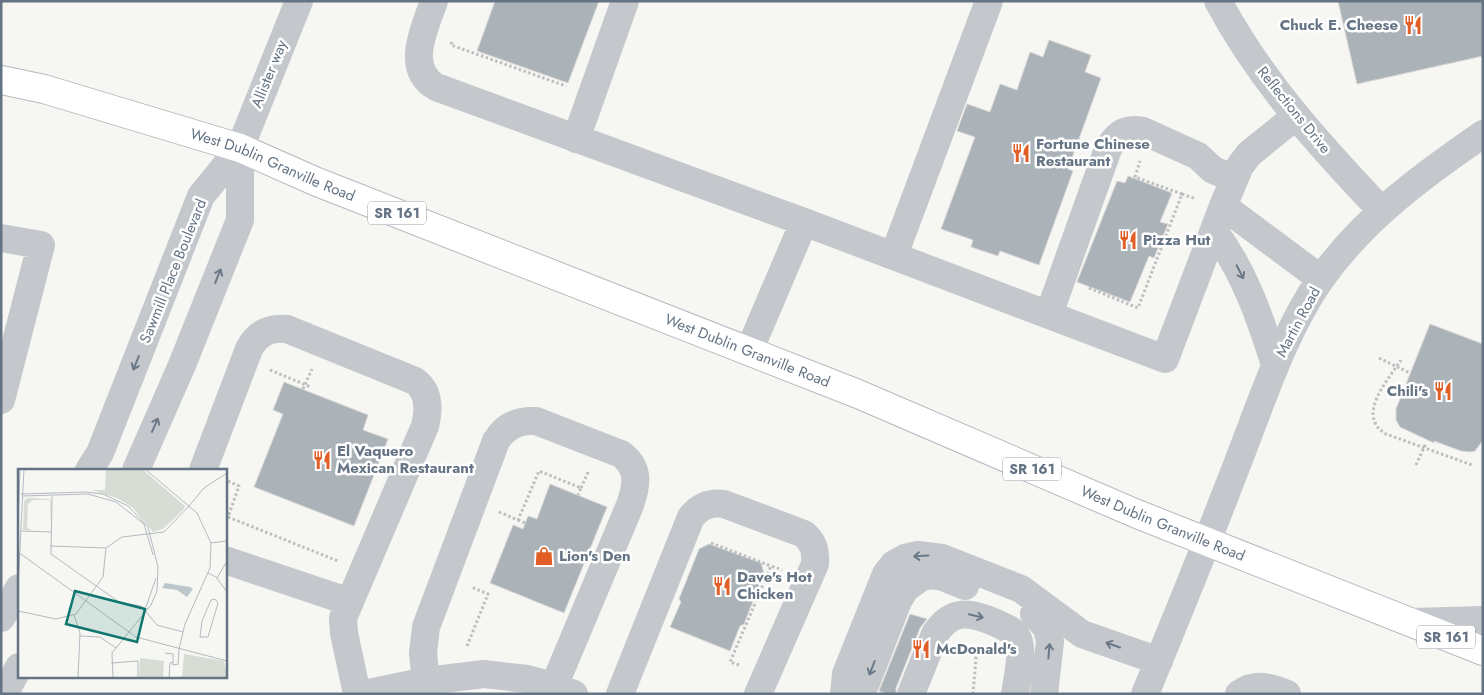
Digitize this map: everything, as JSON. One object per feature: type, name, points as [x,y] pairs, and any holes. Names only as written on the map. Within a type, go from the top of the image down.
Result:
[{"type":"main road","name":"West Dublin Granville Road","points":[[1,80],[44,89],[240,148],[317,182],[858,394],[1137,514],[1483,651]]},
{"type":"street","name":"Allister way","points":[[240,148],[298,1]]},
{"type":"street","points":[[434,1],[419,50],[421,72],[429,83],[436,87],[894,255],[1165,359],[1218,218],[1240,166],[1249,154],[1296,116]]},
{"type":"street","points":[[576,139],[626,1]]},
{"type":"street","points":[[894,255],[989,1]]},
{"type":"street","name":"Reflections Drive","points":[[1218,1],[1247,51],[1270,84],[1342,168],[1382,210]]},
{"type":"street","points":[[1049,314],[1108,149],[1112,141],[1125,131],[1134,128],[1150,134],[1198,156],[1213,170],[1234,178]]},
{"type":"street","name":"Martin Road","points":[[1145,694],[1276,365],[1305,303],[1348,245],[1382,210],[1439,165],[1483,134]]},
{"type":"street","name":"Sawmill Place Boulevard","points":[[90,469],[100,453],[202,196],[240,148]]},
{"type":"street","points":[[136,469],[182,366],[240,220],[240,148]]},
{"type":"street","points":[[1218,218],[1321,279]]},
{"type":"street","points":[[1218,218],[1228,249],[1251,295],[1276,365]]},
{"type":"street","points":[[749,351],[804,222]]},
{"type":"street","points":[[1,238],[41,245],[1,400]]},
{"type":"street","points":[[203,469],[249,349],[261,333],[278,328],[287,330],[415,381],[421,385],[427,401],[425,426],[343,618],[343,625],[368,693],[426,681],[484,674],[527,679],[564,690],[635,489],[636,476],[631,464],[621,454],[536,421],[528,420],[512,425],[500,435],[496,441],[426,627],[423,653],[426,681]]},
{"type":"street","points":[[620,694],[691,517],[701,507],[717,503],[804,534],[812,541],[816,552],[815,564],[758,694]]},
{"type":"street","points":[[844,694],[846,674],[886,574],[894,564],[905,558],[918,555],[942,558],[1021,589],[1082,634]]},
{"type":"street","points":[[226,560],[350,602]]},
{"type":"street","points":[[859,694],[866,683],[901,595],[906,588],[920,578],[929,575],[943,577],[1082,634],[1159,661]]},
{"type":"street","points":[[1,618],[18,590]]},
{"type":"street","points":[[911,694],[940,626],[945,621],[956,616],[968,614],[1005,627],[1017,637],[1020,654],[1015,694]]},
{"type":"street","points":[[1034,614],[1047,628],[1050,642],[1044,694]]},
{"type":"street","points":[[1410,622],[1483,620]]},
{"type":"street","points":[[4,694],[18,669]]},
{"type":"street","points":[[1239,694],[1252,687],[1262,686],[1287,694]]},
{"type":"path","points":[[453,38],[451,45],[567,86]]},
{"type":"path","points":[[1086,287],[1138,308],[1182,194],[1135,177],[1150,134]]},
{"type":"path","points":[[1380,358],[1410,373]]},
{"type":"path","points":[[1401,360],[1374,404],[1372,415],[1380,431],[1472,466]]},
{"type":"path","points":[[1416,465],[1426,443]]},
{"type":"path","points":[[518,520],[539,471],[581,488],[578,495]]},
{"type":"path","points":[[226,480],[239,486],[226,516],[363,571]]},
{"type":"path","points":[[496,511],[525,523]]},
{"type":"path","points":[[706,541],[771,566]]},
{"type":"path","points":[[467,646],[488,594],[470,587],[468,581]]},
{"type":"path","points":[[973,641],[977,647],[973,694]]},
{"type":"building","points":[[495,1],[599,1],[568,83],[477,51]]},
{"type":"building","name":"Chuck E. Cheese","points":[[1338,1],[1483,1],[1483,56],[1357,84]]},
{"type":"building","name":"Fortune Chinese Restaurant","points":[[1049,40],[1091,55],[1085,72],[1101,78],[1068,169],[1073,171],[1039,265],[1000,251],[998,256],[971,247],[973,240],[941,229],[975,137],[957,131],[967,104],[990,112],[1000,84],[1017,90],[1030,52],[1043,57]]},
{"type":"building","name":"Pizza Hut","points":[[1128,176],[1172,193],[1160,222],[1168,224],[1154,258],[1149,256],[1130,302],[1077,282],[1117,181],[1125,183]]},
{"type":"building","name":"Chili's","points":[[1430,324],[1483,344],[1483,440],[1475,451],[1461,451],[1434,441],[1434,443],[1400,427],[1396,420],[1396,409]]},
{"type":"building","name":"El Vaquero Mexican Restaurant","points":[[284,382],[368,415],[363,430],[388,439],[354,526],[254,487],[283,414],[273,410]]},
{"type":"building","name":"Lion's Den","points":[[550,484],[607,507],[564,613],[490,583],[513,525],[523,529],[528,516],[537,519]]},
{"type":"building","name":"Dave's Hot Chicken","points":[[709,544],[761,563],[764,573],[744,624],[740,626],[730,651],[670,627],[681,602],[679,599],[699,549]]},
{"type":"building","points":[[910,614],[927,619],[920,628],[896,688],[896,694],[887,694],[879,691]]},
{"type":"place","name":"Chuck E. Cheese","points":[[1413,25]]},
{"type":"place","name":"Fortune Chinese Restaurant","points":[[1021,153]]},
{"type":"place","name":"Pizza Hut","points":[[1128,240]]},
{"type":"place","name":"Chili's","points":[[1443,391]]},
{"type":"place","name":"El Vaquero Mexican Restaurant","points":[[322,460]]},
{"type":"place","name":"Lion's Den","points":[[544,556]]},
{"type":"place","name":"Dave's Hot Chicken","points":[[722,586]]},
{"type":"place","name":"McDonald's","points":[[921,649]]}]
